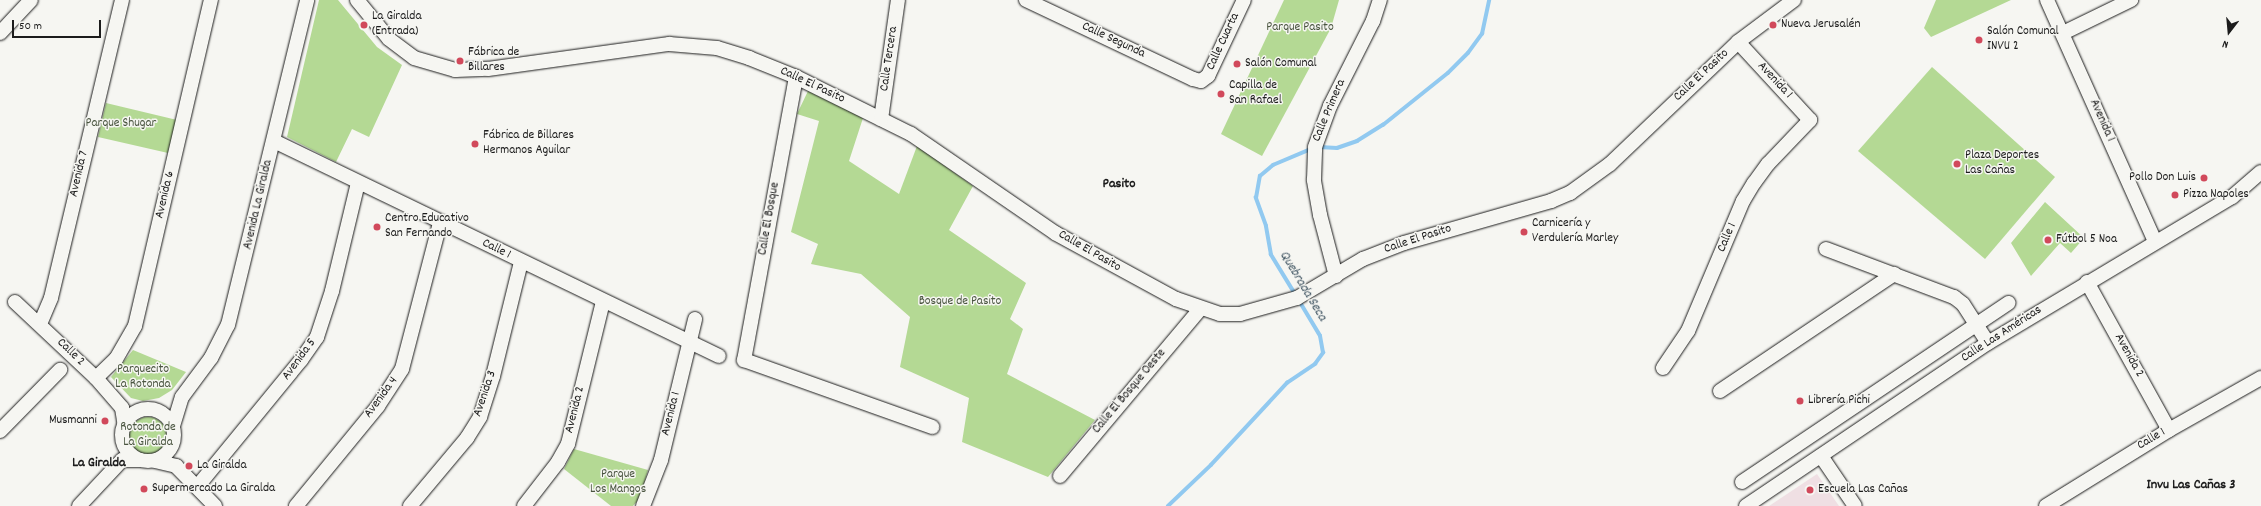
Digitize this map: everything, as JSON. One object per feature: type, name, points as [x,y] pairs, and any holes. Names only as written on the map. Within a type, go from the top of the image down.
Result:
[{"type":"street","points":[[0,33],[31,0]]},
{"type":"street","name":"Avenida 7","points":[[40,324],[52,298],[122,0]]},
{"type":"street","name":"Avenida 6","points":[[96,378],[120,353],[137,319],[211,0]]},
{"type":"street","name":"Avenida La Giralda","points":[[157,411],[170,406],[182,397],[211,358],[228,325],[274,142],[307,0]]},
{"type":"street","name":"Calle El Pasito","points":[[357,0],[389,39],[409,55],[432,65],[456,70],[488,69],[669,44],[697,45],[750,58],[796,77],[881,119],[924,143],[1055,233],[1176,300],[1200,309],[1220,314],[1240,314],[1280,304],[1297,298],[1364,259],[1404,243],[1551,201],[1570,193],[1610,164],[1738,42],[1794,0]]},
{"type":"street","name":"Calle Tercera","points":[[881,119],[898,0]]},
{"type":"street","name":"Calle Segunda","points":[[1026,0],[1193,79],[1201,80]]},
{"type":"street","name":"Calle Cuarta","points":[[1201,80],[1208,76],[1244,0]]},
{"type":"street","name":"Calle Primera","points":[[1336,276],[1320,215],[1314,159],[1318,135],[1330,106],[1373,21],[1380,0]]},
{"type":"street","name":"Avenida 1","points":[[2047,0],[2155,242]]},
{"type":"street","points":[[2063,33],[2131,0]]},
{"type":"street","name":"Avenida 1","points":[[1738,42],[1810,120]]},
{"type":"street","name":"Calle El Bosque","points":[[796,77],[744,360],[932,427]]},
{"type":"street","name":"Calle 1","points":[[1663,368],[1688,331],[1743,201],[1768,164],[1810,120]]},
{"type":"street","name":"Calle 1","points":[[274,142],[602,302],[719,356]]},
{"type":"street","name":"Calle Las Américas","points":[[1746,506],[1988,343],[2087,282],[2232,197],[2261,172]]},
{"type":"street","name":"Avenida 5","points":[[197,487],[301,360],[317,337],[332,291],[358,183]]},
{"type":"street","name":"Avenida 4","points":[[296,506],[378,406],[402,369],[440,223]]},
{"type":"street","points":[[1826,249],[1954,297],[1963,304],[1988,343]]},
{"type":"street","name":"Avenida 3","points":[[410,506],[467,438],[480,417],[493,376],[521,262]]},
{"type":"street","points":[[1720,391],[1894,274]]},
{"type":"street","name":"Avenida 2","points":[[2087,282],[2169,430]]},
{"type":"street","name":"Calle 2","points":[[15,302],[96,378],[122,408]]},
{"type":"street","name":"Avenida 2","points":[[524,506],[558,462],[568,444],[602,302]]},
{"type":"street","name":"Calle Las Américas","points":[[1742,482],[1844,414],[1975,323],[2008,303]]},
{"type":"street","name":"Calle El Bosque Oeste","points":[[1060,476],[1200,309]]},
{"type":"street","name":"Avenida 1","points":[[643,506],[661,460],[695,319]]},
{"type":"street","points":[[0,431],[60,370]]},
{"type":"street","name":"Calle 1","points":[[2046,506],[2169,430],[2261,378]]},
{"type":"street","name":"Avenida La Giralda","points":[[173,433],[182,397]]},
{"type":"street","points":[[84,504],[122,460],[125,426],[122,408],[139,411],[157,411],[165,414],[173,433],[176,466]]},
{"type":"street","points":[[125,426],[133,414],[139,411]]},
{"type":"street","points":[[1844,414],[1856,432]]},
{"type":"street","points":[[154,461],[167,452],[173,433]]},
{"type":"street","points":[[124,444],[128,452],[140,460]]},
{"type":"street","points":[[1821,456],[1855,506]]},
{"type":"street","points":[[122,460],[154,461],[176,466],[215,506]]},
{"type":"shaded area","name":"Escuela Las Cañas","points":[[1817,474],[1839,506],[1769,506]]},
{"type":"green space","points":[[319,0],[338,0],[377,47],[402,65],[369,137],[352,129],[336,162],[287,137]]},
{"type":"green space","name":"Parque Pasito","points":[[1284,0],[1339,0],[1331,28],[1262,156],[1221,134]]},
{"type":"green space","points":[[1936,0],[2011,0],[1931,37],[1924,28]]},
{"type":"green space","name":"Plaza Deportes Las Cañas","points":[[1932,67],[2055,177],[1985,259],[1858,151]]},
{"type":"green space","name":"Bosque de Pasito","points":[[808,91],[863,118],[849,161],[899,194],[917,146],[973,186],[949,230],[1026,283],[1010,319],[1023,329],[1007,374],[1095,420],[1048,477],[962,442],[969,398],[900,367],[910,317],[861,274],[811,264],[818,244],[791,232],[819,121],[797,114]]},
{"type":"green space","name":"Parque Shugar","points":[[106,103],[177,120],[168,153],[98,137]]},
{"type":"green space","name":"Fútbol 5 Noa","points":[[2045,202],[2084,238],[2071,253],[2060,243],[2031,276],[2011,243]]},
{"type":"green space","name":"Parquecito La Rotonda","points":[[133,350],[186,372],[172,390],[159,398],[143,401],[131,398],[111,377]]},
{"type":"green space","name":"Rotonda de La Giralda","points":[[144,417],[152,417],[159,420],[164,425],[167,436],[164,447],[159,452],[152,455],[144,455],[137,452],[132,447],[129,440],[129,432],[132,425],[137,420]]},
{"type":"green space","name":"Parque Los Mangos","points":[[574,449],[648,470],[640,498],[633,506],[611,506],[564,469]]},
{"type":"waterway","name":"Quebrada Seca","points":[[1319,147],[1337,148],[1357,141],[1383,125],[1448,73],[1468,53],[1482,34],[1489,0]]},
{"type":"waterway","name":"Quebrada Seca","points":[[1296,296],[1271,255],[1266,226],[1256,198],[1260,176],[1273,165],[1311,149]]},
{"type":"waterway","name":"Quebrada Seca","points":[[1168,506],[1211,465],[1287,383],[1315,364],[1323,353],[1320,336],[1299,301]]},
{"type":"place","name":"La Giralda (Entrada)","points":[[364,25]]},
{"type":"place","name":"Nueva Jerusalén","points":[[1773,25]]},
{"type":"place","name":"Salón Comunal INVU 2","points":[[1979,40]]},
{"type":"place","name":"Fábrica de Billares","points":[[460,61]]},
{"type":"place","name":"Salón Comunal","points":[[1237,64]]},
{"type":"place","name":"Capilla de San Rafael","points":[[1221,94]]},
{"type":"place","name":"Fábrica de Billares Hermanos Aguilar","points":[[475,144]]},
{"type":"place","name":"Plaza Deportes Las Cañas","points":[[1957,164]]},
{"type":"place","name":"Pollo Don Luis","points":[[2204,178]]},
{"type":"place","name":"Pizza Napoles","points":[[2175,195]]},
{"type":"place","name":"Centro Educativo San Fernando","points":[[377,227]]},
{"type":"place","name":"Carnicería y Verdulería Marley","points":[[1524,232]]},
{"type":"place","name":"Fútbol 5 Noa","points":[[2048,240]]},
{"type":"place","name":"Librería Pichi","points":[[1800,401]]},
{"type":"place","name":"Musmanni","points":[[105,421]]},
{"type":"place","name":"La Giralda","points":[[189,466]]},
{"type":"place","name":"Supermercado La Giralda","points":[[144,489]]},
{"type":"place","name":"Escuela Las Cañas","points":[[1810,490]]},
{"type":"district","name":"Pasito","points":[[1119,184]]},
{"type":"district","name":"La Giralda","points":[[99,463]]},
{"type":"district","name":"Invu Las Cañas 3","points":[[2191,485]]}]
